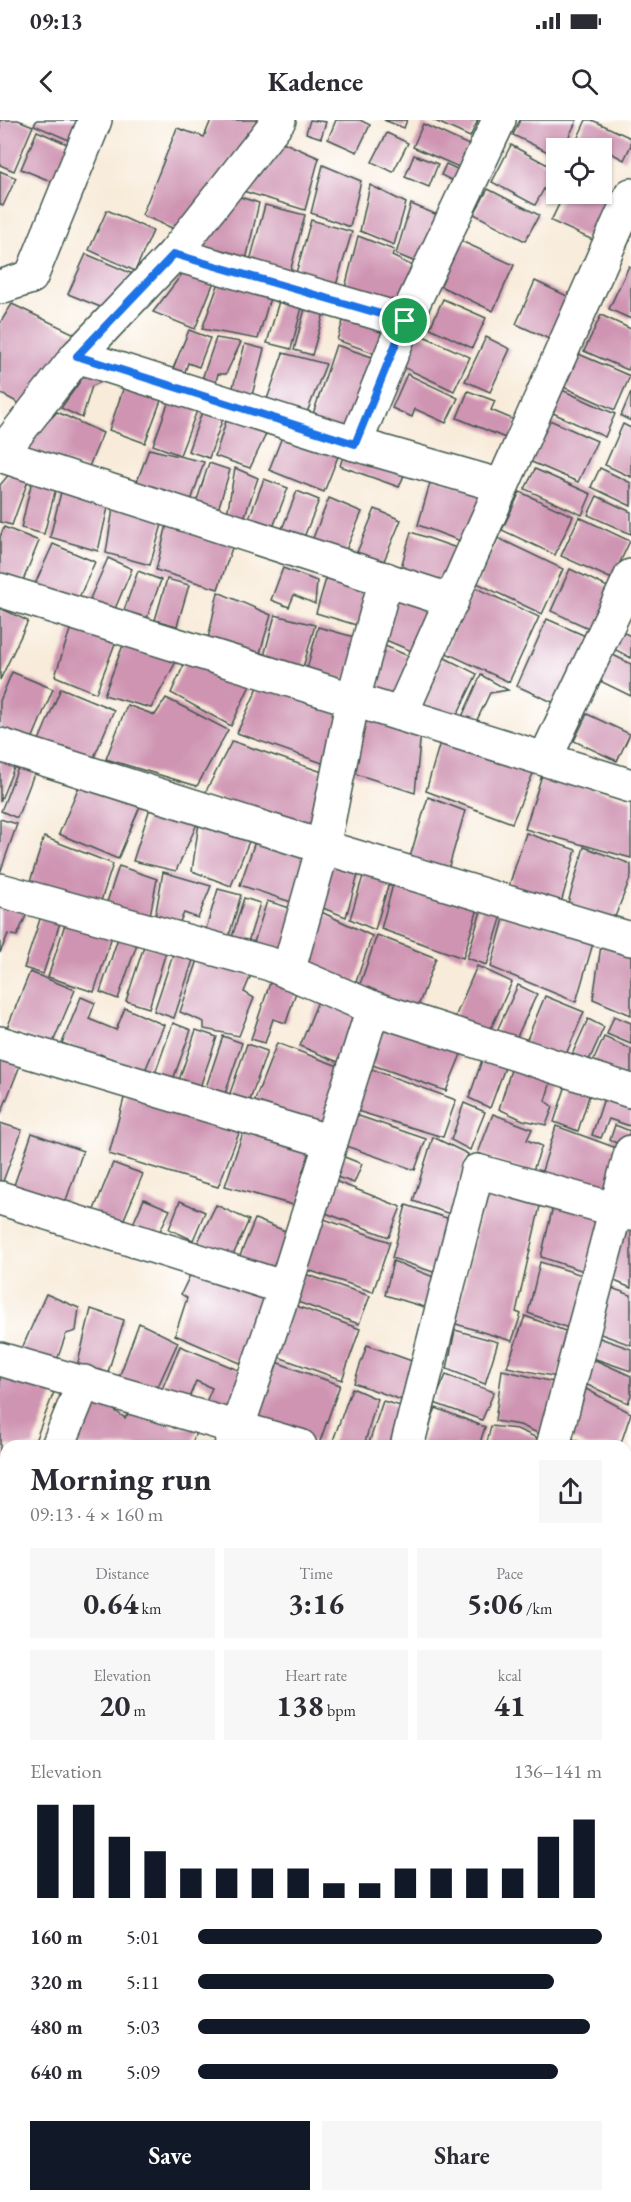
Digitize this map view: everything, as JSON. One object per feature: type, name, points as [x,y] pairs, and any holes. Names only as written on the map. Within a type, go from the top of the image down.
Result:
[{"type":"street","points":[[0,287],[31,277],[95,120]]},
{"type":"street","points":[[279,120],[174,254],[77,356],[0,455],[452,601]]},
{"type":"street","points":[[355,444],[405,321],[499,120]]},
{"type":"street","points":[[401,714],[631,195]]},
{"type":"street","points":[[174,254],[405,321]]},
{"type":"street","points":[[77,356],[355,444],[502,486]]},
{"type":"street","points":[[545,759],[631,576]]},
{"type":"street","points":[[288,972],[323,847],[353,699],[386,579]]},
{"type":"street","points":[[0,590],[631,786]]},
{"type":"street","points":[[0,745],[323,847],[631,939]]},
{"type":"street","points":[[0,890],[270,964],[373,1008],[631,1091]]},
{"type":"street","points":[[234,1437],[285,1288],[373,1008]]},
{"type":"street","points":[[0,1042],[331,1142]]},
{"type":"street","points":[[555,1440],[624,1212],[631,1152]]},
{"type":"street","points":[[409,1440],[477,1171],[624,1212]]},
{"type":"street","points":[[0,1198],[285,1288]]},
{"type":"street","points":[[0,1359],[84,1382],[234,1437],[256,1440]]},
{"type":"street","points":[[60,1440],[84,1382]]},
{"type":"building","points":[[0,120],[18,120],[33,126],[14,171],[0,165]]},
{"type":"building","points":[[37,120],[89,120],[78,144],[34,125]]},
{"type":"building","points":[[211,120],[259,120],[179,231],[142,215],[177,128],[204,137]]},
{"type":"building","points":[[310,120],[326,122],[321,138],[306,133]]},
{"type":"building","points":[[336,120],[360,120],[370,125],[357,152],[328,139]]},
{"type":"building","points":[[384,120],[407,120],[404,128]]},
{"type":"building","points":[[433,120],[478,120],[470,137]]},
{"type":"building","points":[[520,120],[577,120],[568,138],[546,138],[546,151],[513,135]]},
{"type":"building","points":[[586,120],[592,120],[631,138],[631,145],[624,160],[612,153],[612,138],[578,138]]},
{"type":"building","points":[[423,124],[469,145],[459,167],[413,147]]},
{"type":"building","points":[[37,131],[79,149],[63,186],[21,169]]},
{"type":"building","points":[[387,133],[408,143],[393,172],[372,162]]},
{"type":"building","points":[[278,140],[319,158],[305,210],[243,191]]},
{"type":"building","points":[[511,145],[546,164],[546,185],[535,205],[492,182]]},
{"type":"building","points":[[414,155],[438,164],[429,187],[405,177]]},
{"type":"building","points":[[446,164],[468,174],[463,186],[441,175]]},
{"type":"building","points":[[323,165],[361,181],[350,227],[311,213]]},
{"type":"building","points":[[0,171],[16,178],[3,206],[0,204]]},
{"type":"building","points":[[370,185],[406,203],[394,245],[360,231]]},
{"type":"building","points":[[488,189],[539,215],[525,241],[474,214]]},
{"type":"building","points":[[234,195],[259,203],[246,260],[196,245]]},
{"type":"building","points":[[613,203],[595,241],[551,221],[559,204]]},
{"type":"building","points":[[411,204],[440,216],[418,263],[396,254]]},
{"type":"building","points":[[265,205],[305,215],[290,272],[250,261]]},
{"type":"building","points":[[107,210],[153,231],[135,271],[89,250]]},
{"type":"building","points":[[311,220],[352,232],[336,285],[296,273]]},
{"type":"building","points":[[358,236],[394,250],[392,256],[417,268],[397,304],[345,288]]},
{"type":"building","points":[[461,241],[514,265],[493,311],[440,286]]},
{"type":"building","points":[[86,254],[140,277],[108,310],[68,294]]},
{"type":"building","points":[[629,266],[631,267],[631,319],[609,309]]},
{"type":"building","points":[[185,270],[215,279],[195,329],[153,312]]},
{"type":"building","points":[[221,277],[272,291],[258,339],[202,329]]},
{"type":"building","points":[[535,281],[578,301],[558,343],[516,324]]},
{"type":"building","points":[[281,294],[304,300],[291,349],[267,343]]},
{"type":"building","points":[[443,299],[486,318],[472,348],[430,328]]},
{"type":"building","points":[[307,301],[326,306],[312,355],[294,350]]},
{"type":"building","points":[[12,304],[79,336],[24,406],[0,393],[0,323]]},
{"type":"building","points":[[346,312],[395,329],[385,357],[337,340]]},
{"type":"building","points":[[601,315],[631,329],[631,363],[628,370],[584,351]]},
{"type":"building","points":[[189,330],[210,338],[199,367],[188,363],[182,380],[170,376]]},
{"type":"building","points":[[419,334],[470,357],[454,391],[403,367]]},
{"type":"building","points":[[486,337],[510,349],[490,392],[465,381]]},
{"type":"building","points":[[216,338],[241,342],[226,374],[218,374],[214,388],[200,385]]},
{"type":"building","points":[[245,344],[264,349],[251,399],[231,394]]},
{"type":"building","points":[[336,345],[381,360],[351,435],[310,423]]},
{"type":"building","points":[[574,352],[630,376],[615,410],[559,385]]},
{"type":"building","points":[[283,353],[326,364],[304,420],[264,408]]},
{"type":"building","points":[[88,370],[108,379],[92,386],[82,418],[61,408]]},
{"type":"building","points":[[407,374],[458,398],[446,423],[415,409],[412,417],[392,408]]},
{"type":"building","points":[[126,381],[163,395],[145,443],[109,430]]},
{"type":"building","points":[[562,390],[615,414],[605,437],[553,413]]},
{"type":"building","points":[[468,391],[495,401],[491,410],[517,421],[510,440],[457,418]]},
{"type":"building","points":[[631,392],[631,421],[621,416]]},
{"type":"building","points":[[170,398],[198,408],[180,455],[153,445]]},
{"type":"building","points":[[204,407],[224,415],[209,458],[188,451]]},
{"type":"building","points":[[57,412],[103,433],[88,469],[22,448]]},
{"type":"building","points":[[228,415],[268,430],[250,468],[215,456]]},
{"type":"building","points":[[545,418],[597,441],[578,482],[527,460]]},
{"type":"building","points":[[623,424],[631,428],[631,477],[605,465]]},
{"type":"building","points":[[284,432],[339,454],[324,492],[269,470]]},
{"type":"building","points":[[149,449],[204,462],[190,504],[135,487]]},
{"type":"building","points":[[345,449],[407,468],[399,487],[340,466]]},
{"type":"building","points":[[209,463],[230,470],[217,513],[195,506]]},
{"type":"building","points":[[235,468],[258,478],[243,521],[227,515]]},
{"type":"building","points":[[600,468],[631,483],[631,506],[591,487]]},
{"type":"building","points":[[535,469],[591,494],[582,515],[525,489]]},
{"type":"building","points":[[11,472],[29,478],[12,525],[0,522],[0,485]]},
{"type":"building","points":[[33,476],[57,484],[44,534],[21,528]]},
{"type":"building","points":[[432,476],[490,497],[466,543],[418,525]]},
{"type":"building","points":[[264,479],[288,488],[272,530],[248,521]]},
{"type":"building","points":[[62,488],[109,503],[98,551],[50,537]]},
{"type":"building","points":[[297,491],[319,500],[302,542],[280,534]]},
{"type":"building","points":[[520,492],[573,516],[555,555],[502,530]]},
{"type":"building","points":[[597,496],[631,512],[631,534],[588,515]]},
{"type":"building","points":[[329,498],[362,512],[343,557],[311,543]]},
{"type":"building","points":[[114,502],[164,518],[150,565],[106,553]]},
{"type":"building","points":[[375,509],[401,520],[381,568],[355,557]]},
{"type":"building","points":[[579,517],[630,541],[612,579],[561,556]]},
{"type":"building","points":[[168,520],[234,542],[218,589],[156,570]]},
{"type":"building","points":[[4,527],[39,541],[22,583],[0,574],[0,537]]},
{"type":"building","points":[[411,532],[465,551],[446,585],[400,571]]},
{"type":"building","points":[[498,538],[563,569],[542,614],[477,583]]},
{"type":"building","points":[[53,544],[95,562],[77,602],[35,584]]},
{"type":"building","points":[[108,558],[132,569],[114,611],[89,601]]},
{"type":"building","points":[[283,568],[317,581],[315,604],[294,595],[289,607],[271,600]]},
{"type":"building","points":[[570,569],[614,590],[595,631],[551,611]]},
{"type":"building","points":[[138,571],[161,580],[146,621],[123,613]]},
{"type":"building","points":[[328,572],[375,586],[363,627],[316,613]]},
{"type":"building","points":[[167,579],[189,585],[177,626],[155,620]]},
{"type":"building","points":[[474,587],[539,617],[509,682],[444,652]]},
{"type":"building","points":[[393,589],[436,606],[414,652],[381,638]]},
{"type":"building","points":[[218,592],[271,615],[258,660],[207,644]]},
{"type":"building","points":[[0,608],[28,621],[0,680]]},
{"type":"building","points":[[275,615],[315,625],[302,671],[263,660]]},
{"type":"building","points":[[547,619],[590,638],[559,705],[517,686]]},
{"type":"building","points":[[72,624],[116,641],[96,693],[55,676]]},
{"type":"building","points":[[318,627],[358,638],[347,680],[307,669]]},
{"type":"building","points":[[622,632],[631,636],[631,658],[614,649]]},
{"type":"building","points":[[125,640],[178,658],[151,708],[104,695]]},
{"type":"building","points":[[378,643],[413,658],[395,700],[365,688]]},
{"type":"building","points":[[613,655],[631,664],[631,696],[600,681]]},
{"type":"building","points":[[188,656],[253,679],[231,726],[171,693]]},
{"type":"building","points":[[443,657],[477,674],[455,719],[421,703]]},
{"type":"building","points":[[12,672],[53,689],[31,742],[0,729],[0,701]]},
{"type":"building","points":[[481,675],[508,690],[490,693],[475,724],[461,719]]},
{"type":"building","points":[[259,685],[342,709],[328,765],[237,733]]},
{"type":"building","points":[[61,688],[114,710],[90,767],[37,745]]},
{"type":"building","points":[[166,698],[228,730],[197,786],[106,759],[127,705],[155,715]]},
{"type":"building","points":[[361,713],[421,731],[415,793],[353,773]]},
{"type":"building","points":[[587,714],[630,734],[617,761],[574,741]]},
{"type":"building","points":[[442,735],[535,769],[512,823],[426,791]]},
{"type":"building","points":[[232,741],[328,774],[311,831],[205,793]]},
{"type":"building","points":[[0,751],[18,758],[0,802]]},
{"type":"building","points":[[21,760],[37,766],[17,818],[1,811]]},
{"type":"building","points":[[542,775],[631,800],[631,858],[525,829]]},
{"type":"building","points":[[82,779],[141,804],[118,859],[59,834]]},
{"type":"building","points":[[428,797],[465,811],[448,870],[410,857]]},
{"type":"building","points":[[151,805],[197,824],[176,871],[133,861]]},
{"type":"building","points":[[200,816],[252,834],[231,886],[192,871]]},
{"type":"building","points":[[0,819],[17,824],[0,873]]},
{"type":"building","points":[[258,833],[314,855],[297,904],[240,885]]},
{"type":"building","points":[[526,833],[576,850],[561,903],[507,892]]},
{"type":"building","points":[[44,837],[113,864],[100,904],[29,885]]},
{"type":"building","points":[[584,847],[631,864],[631,876],[613,922],[568,903]]},
{"type":"building","points":[[329,854],[360,868],[346,917],[315,905]]},
{"type":"building","points":[[119,866],[157,879],[149,921],[106,905]]},
{"type":"building","points":[[366,866],[390,879],[375,930],[350,919]]},
{"type":"building","points":[[163,872],[211,886],[198,918],[184,913],[176,930],[154,923]]},
{"type":"building","points":[[395,877],[480,902],[463,958],[381,929]]},
{"type":"building","points":[[218,889],[241,895],[226,946],[203,939]]},
{"type":"building","points":[[244,898],[260,903],[245,952],[229,947]]},
{"type":"building","points":[[0,900],[29,909],[17,936],[8,934],[0,953]]},
{"type":"building","points":[[267,901],[297,910],[282,958],[252,949]]},
{"type":"building","points":[[483,904],[503,912],[487,965],[467,958]]},
{"type":"building","points":[[313,908],[372,936],[354,987],[300,967]]},
{"type":"building","points":[[506,911],[594,940],[576,1002],[491,967]]},
{"type":"building","points":[[42,913],[61,920],[43,974],[24,968]]},
{"type":"building","points":[[66,921],[112,936],[94,992],[48,977]]},
{"type":"building","points":[[377,935],[436,958],[416,1012],[358,990]]},
{"type":"building","points":[[118,938],[137,944],[118,999],[100,992]]},
{"type":"building","points":[[602,939],[631,951],[631,1015],[593,999]]},
{"type":"building","points":[[144,946],[166,952],[149,1008],[126,1001]]},
{"type":"building","points":[[173,954],[193,960],[174,1018],[154,1011]]},
{"type":"building","points":[[198,960],[251,975],[244,992],[254,998],[239,1036],[204,1029],[204,1022],[180,1012]]},
{"type":"building","points":[[477,966],[512,982],[487,1037],[453,1022]]},
{"type":"building","points":[[30,972],[75,990],[51,1047],[7,1028]]},
{"type":"building","points":[[271,980],[297,989],[286,1023],[273,1019],[265,1043],[251,1039]]},
{"type":"building","points":[[518,985],[537,994],[514,1043],[495,1035]]},
{"type":"building","points":[[320,996],[364,1013],[343,1064],[300,1046]]},
{"type":"building","points":[[545,996],[584,1012],[564,1059],[525,1044]]},
{"type":"building","points":[[81,997],[95,1003],[89,1019],[116,1030],[125,1008],[164,1025],[144,1073],[100,1054],[97,1057],[62,1043]]},
{"type":"building","points":[[614,1016],[631,1023],[631,1044],[607,1034]]},
{"type":"building","points":[[383,1019],[464,1047],[446,1091],[370,1064]]},
{"type":"building","points":[[588,1019],[604,1027],[586,1067],[570,1059]]},
{"type":"building","points":[[173,1023],[191,1030],[171,1085],[153,1079]]},
{"type":"building","points":[[196,1030],[217,1037],[198,1093],[177,1086]]},
{"type":"building","points":[[223,1036],[242,1043],[223,1100],[204,1093]]},
{"type":"building","points":[[604,1037],[631,1049],[631,1080],[592,1064]]},
{"type":"building","points":[[277,1043],[346,1069],[322,1131],[253,1105]]},
{"type":"building","points":[[247,1044],[267,1051],[248,1106],[228,1099]]},
{"type":"building","points":[[0,1051],[23,1058],[0,1116]]},
{"type":"building","points":[[485,1051],[507,1062],[490,1108],[469,1098]]},
{"type":"building","points":[[513,1063],[552,1078],[545,1101],[553,1107],[546,1125],[523,1120],[499,1109]]},
{"type":"building","points":[[368,1068],[456,1100],[443,1137],[357,1111]]},
{"type":"building","points":[[567,1082],[591,1090],[578,1131],[554,1122]]},
{"type":"building","points":[[607,1089],[631,1098],[631,1123],[630,1126],[609,1119],[601,1138],[592,1135]]},
{"type":"building","points":[[126,1091],[239,1133],[218,1187],[109,1154]]},
{"type":"building","points":[[464,1103],[485,1112],[470,1150],[451,1140]]},
{"type":"building","points":[[493,1114],[532,1129],[527,1140],[542,1146],[532,1173],[478,1153]]},
{"type":"building","points":[[356,1115],[426,1139],[415,1170],[346,1146]]},
{"type":"building","points":[[0,1123],[22,1130],[2,1184],[0,1183]]},
{"type":"building","points":[[246,1124],[312,1150],[302,1172],[312,1177],[297,1206],[225,1186]]},
{"type":"building","points":[[615,1125],[630,1131],[625,1147],[610,1140]]},
{"type":"building","points":[[556,1126],[622,1150],[610,1191],[541,1174]]},
{"type":"building","points":[[32,1133],[83,1151],[63,1209],[12,1191]]},
{"type":"building","points":[[433,1137],[468,1154],[450,1214],[413,1201]]},
{"type":"building","points":[[342,1156],[362,1164],[354,1183],[334,1176]]},
{"type":"building","points":[[113,1163],[143,1174],[121,1226],[91,1217]]},
{"type":"building","points":[[335,1181],[401,1207],[389,1237],[323,1212]]},
{"type":"building","points":[[487,1182],[542,1197],[516,1312],[521,1314],[512,1341],[456,1324]]},
{"type":"building","points":[[144,1199],[170,1210],[157,1237],[132,1226]]},
{"type":"building","points":[[180,1201],[205,1212],[193,1240],[169,1229]]},
{"type":"building","points":[[554,1202],[607,1216],[593,1274],[541,1257]]},
{"type":"building","points":[[216,1205],[249,1220],[229,1264],[195,1248]]},
{"type":"building","points":[[406,1205],[456,1221],[442,1275],[392,1258]]},
{"type":"building","points":[[321,1218],[390,1242],[373,1292],[305,1269]]},
{"type":"building","points":[[255,1219],[293,1234],[274,1279],[237,1263]]},
{"type":"building","points":[[624,1220],[631,1222],[631,1288],[610,1279]]},
{"type":"building","points":[[393,1261],[441,1280],[431,1309],[385,1295]]},
{"type":"building","points":[[540,1262],[592,1278],[576,1331],[528,1313]]},
{"type":"building","points":[[195,1265],[268,1294],[247,1366],[175,1335],[187,1298],[181,1294]]},
{"type":"building","points":[[302,1273],[370,1296],[359,1324],[292,1300]]},
{"type":"building","points":[[606,1286],[631,1295],[631,1345],[598,1333]]},
{"type":"building","points":[[46,1294],[79,1308],[76,1331],[66,1334],[54,1369],[19,1355]]},
{"type":"building","points":[[291,1304],[360,1329],[342,1380],[273,1355]]},
{"type":"building","points":[[91,1309],[124,1320],[105,1382],[75,1375]]},
{"type":"building","points":[[525,1316],[576,1335],[557,1377],[507,1367]]},
{"type":"building","points":[[139,1323],[178,1342],[155,1393],[117,1383]]},
{"type":"building","points":[[455,1330],[498,1342],[485,1384],[447,1369]]},
{"type":"building","points":[[597,1337],[631,1349],[631,1371],[590,1357]]},
{"type":"building","points":[[367,1345],[423,1365],[410,1403],[354,1383]]},
{"type":"building","points":[[180,1346],[243,1372],[226,1413],[205,1404],[212,1388],[196,1381],[186,1405],[160,1394]]},
{"type":"building","points":[[593,1359],[631,1376],[631,1395],[628,1403],[583,1383]]},
{"type":"building","points":[[270,1360],[340,1385],[320,1440],[305,1440],[248,1423]]},
{"type":"building","points":[[502,1370],[558,1383],[542,1435],[520,1425],[495,1421]]},
{"type":"building","points":[[0,1371],[54,1392],[35,1440],[0,1440]]},
{"type":"building","points":[[446,1375],[494,1392],[482,1420],[434,1403]]},
{"type":"building","points":[[83,1388],[125,1418],[138,1401],[174,1428],[198,1427],[193,1440],[62,1440]]},
{"type":"building","points":[[352,1388],[377,1399],[366,1440],[333,1440]]},
{"type":"building","points":[[586,1389],[631,1413],[622,1440],[575,1440],[571,1438]]},
{"type":"building","points":[[383,1401],[408,1408],[401,1440],[370,1440]]},
{"type":"building","points":[[436,1408],[485,1427],[481,1440],[423,1440]]},
{"type":"building","points":[[491,1426],[517,1429],[542,1440],[488,1440]]},
{"type":"route","points":[[174,254],[405,321],[355,444],[77,356],[174,254]]}]
